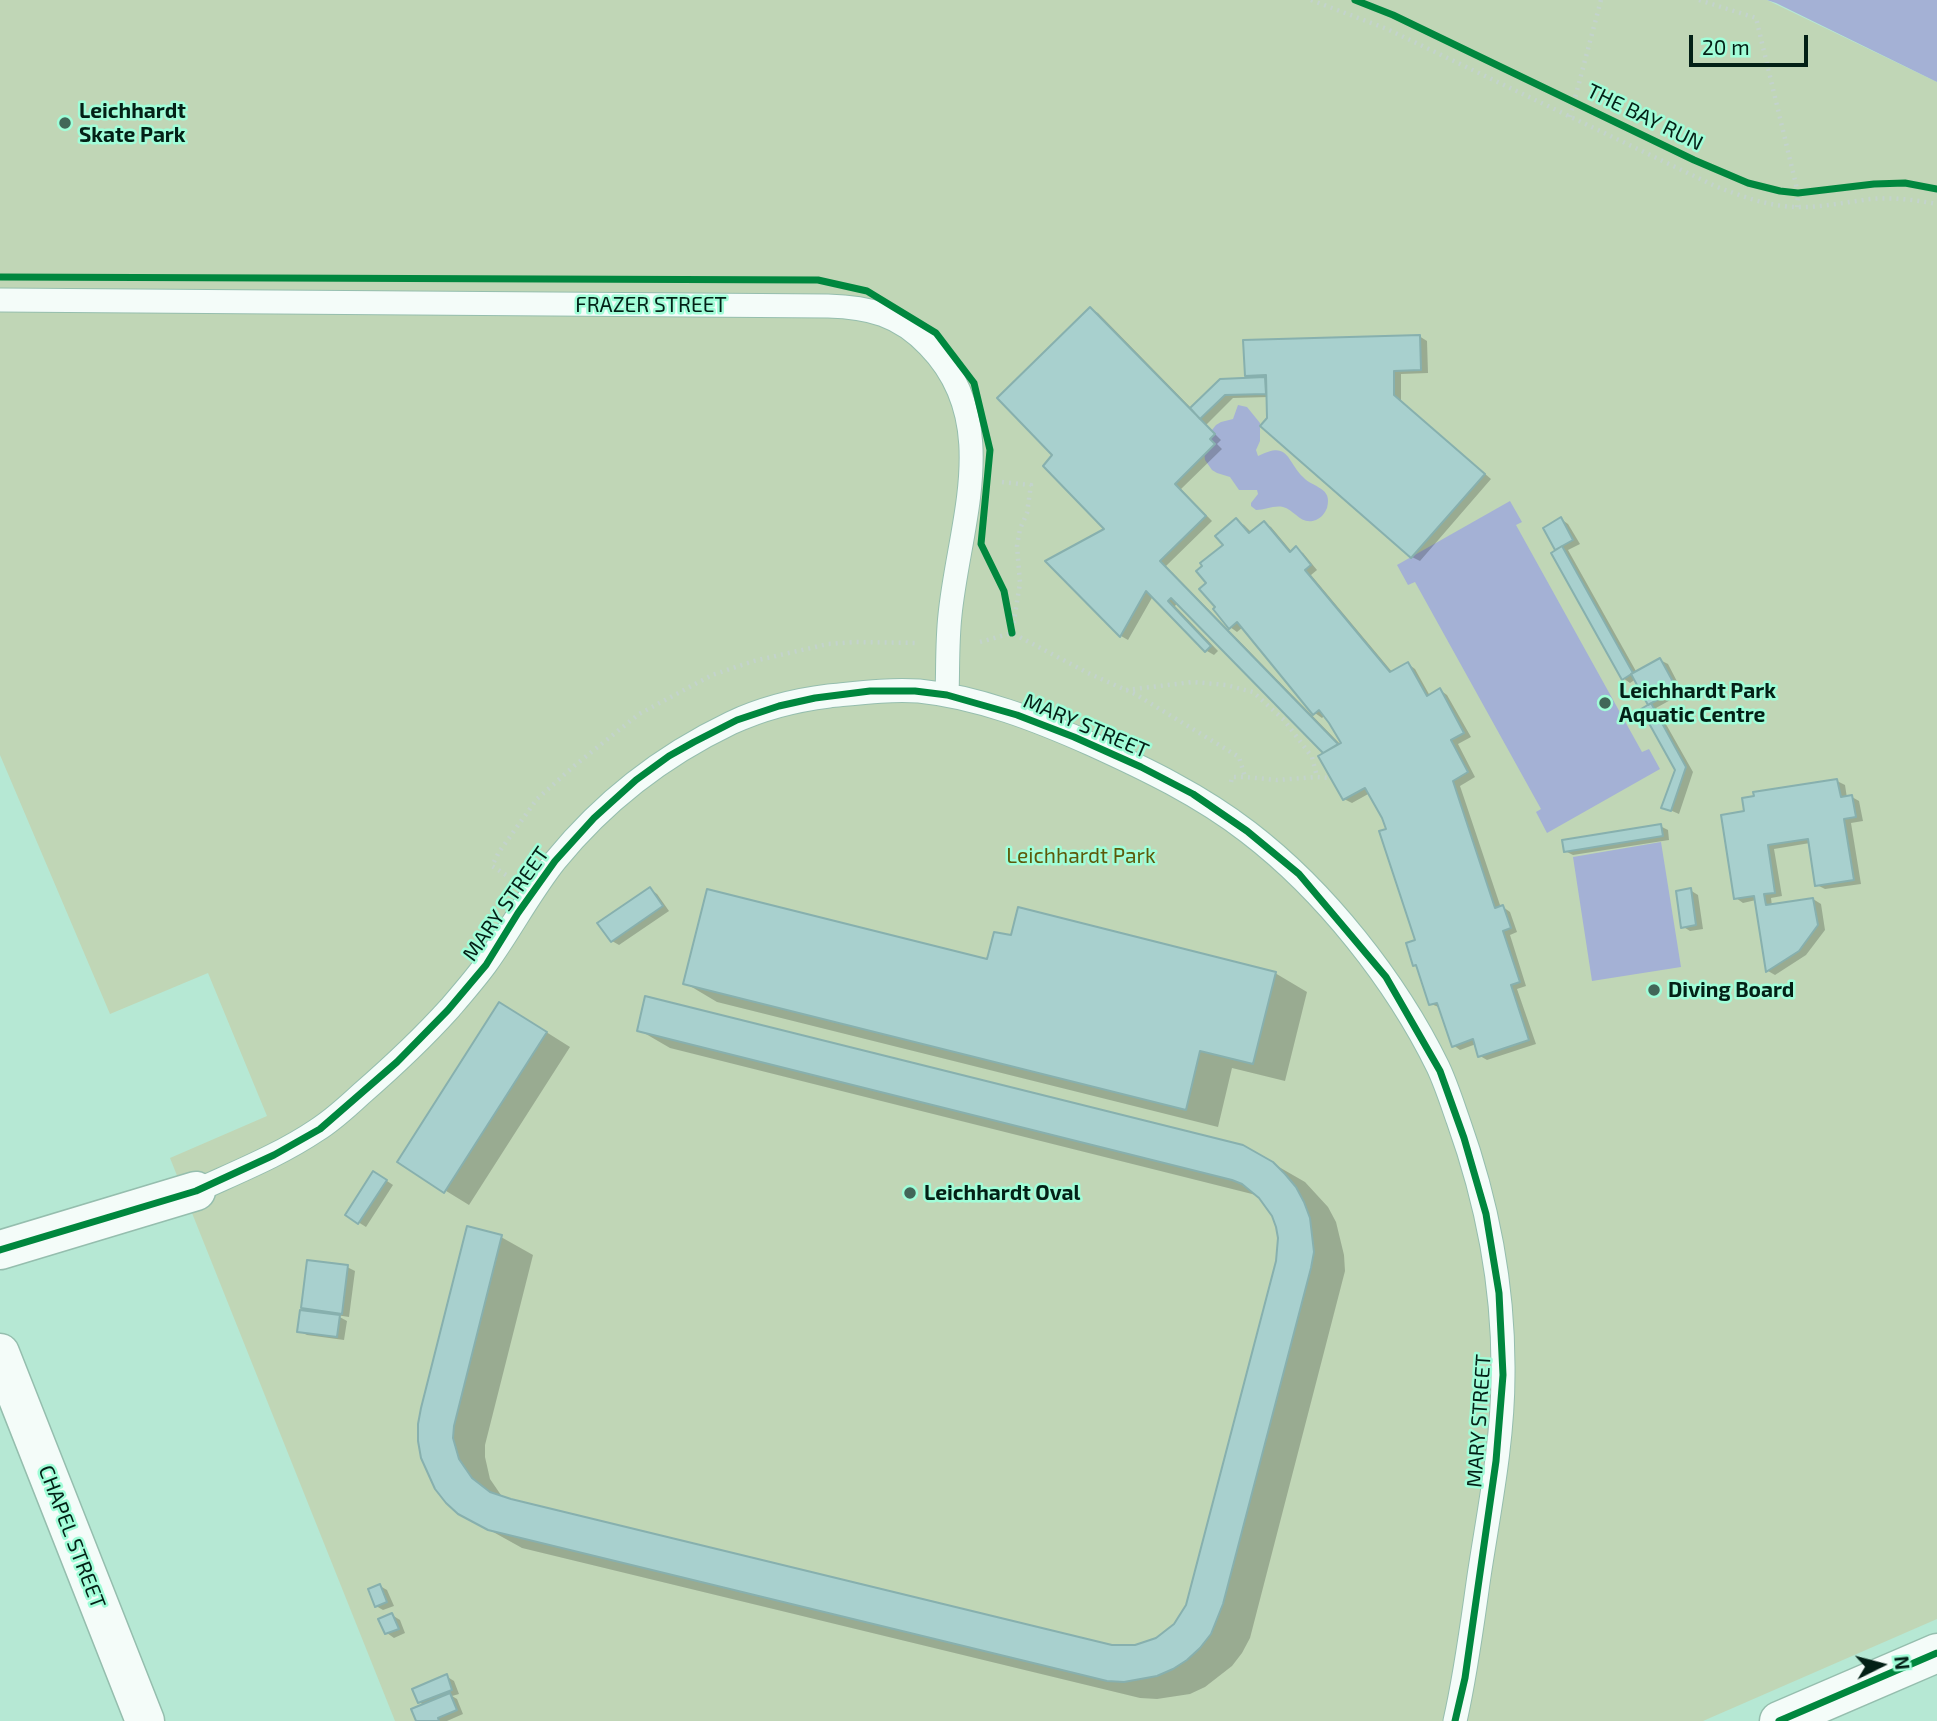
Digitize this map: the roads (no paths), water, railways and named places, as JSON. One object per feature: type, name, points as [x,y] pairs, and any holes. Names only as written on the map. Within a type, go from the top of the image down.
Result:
[{"type":"street","name":"MARY STREET","points":[[0,1250],[196,1191]]},
{"type":"street","name":"CHAPEL STREET","points":[[0,1353],[145,1721]]},
{"type":"street","points":[[1779,1721],[1937,1653]]},
{"type":"lane","name":"FRAZER STREET","points":[[0,300],[828,306],[877,312],[898,321],[919,336],[940,357],[955,382],[971,434],[972,460],[968,499],[949,617],[947,695]]},
{"type":"lane","name":"MARY STREET","points":[[196,1191],[274,1155],[320,1129],[397,1062],[448,1010],[486,965],[555,861],[594,818],[636,780],[669,756],[737,720],[815,698],[870,691],[915,691],[947,695],[1017,715],[1096,747],[1193,794],[1247,831],[1299,874],[1386,977],[1440,1071],[1464,1138],[1486,1214],[1499,1293],[1503,1376],[1496,1461],[1465,1678],[1455,1721]]},
{"type":"water","points":[[1767,0],[1937,0],[1937,82],[1776,3]]},
{"type":"water","points":[[1238,405],[1247,407],[1260,423],[1260,441],[1256,450],[1258,456],[1281,451],[1307,481],[1325,492],[1327,508],[1320,518],[1306,521],[1280,507],[1256,510],[1251,503],[1258,494],[1257,490],[1239,490],[1230,477],[1212,470],[1205,460],[1204,451],[1212,430],[1221,422],[1233,419]]},
{"type":"water","points":[[1510,501],[1522,522],[1516,525],[1642,752],[1649,749],[1660,769],[1547,833],[1536,812],[1541,809],[1415,582],[1408,585],[1397,565]]},
{"type":"water","points":[[1661,842],[1681,967],[1592,981],[1573,857]]},
{"type":"place","name":"Leichhardt Skate Park","points":[[65,123]]},
{"type":"place","name":"Leichhardt Park Aquatic Centre","points":[[1605,703]]},
{"type":"place","name":"Diving Board","points":[[1654,990]]},
{"type":"place","name":"Leichhardt Oval","points":[[910,1193]]},
{"type":"park label","name":"Leichhardt Park","points":[[1081,856]]}]
